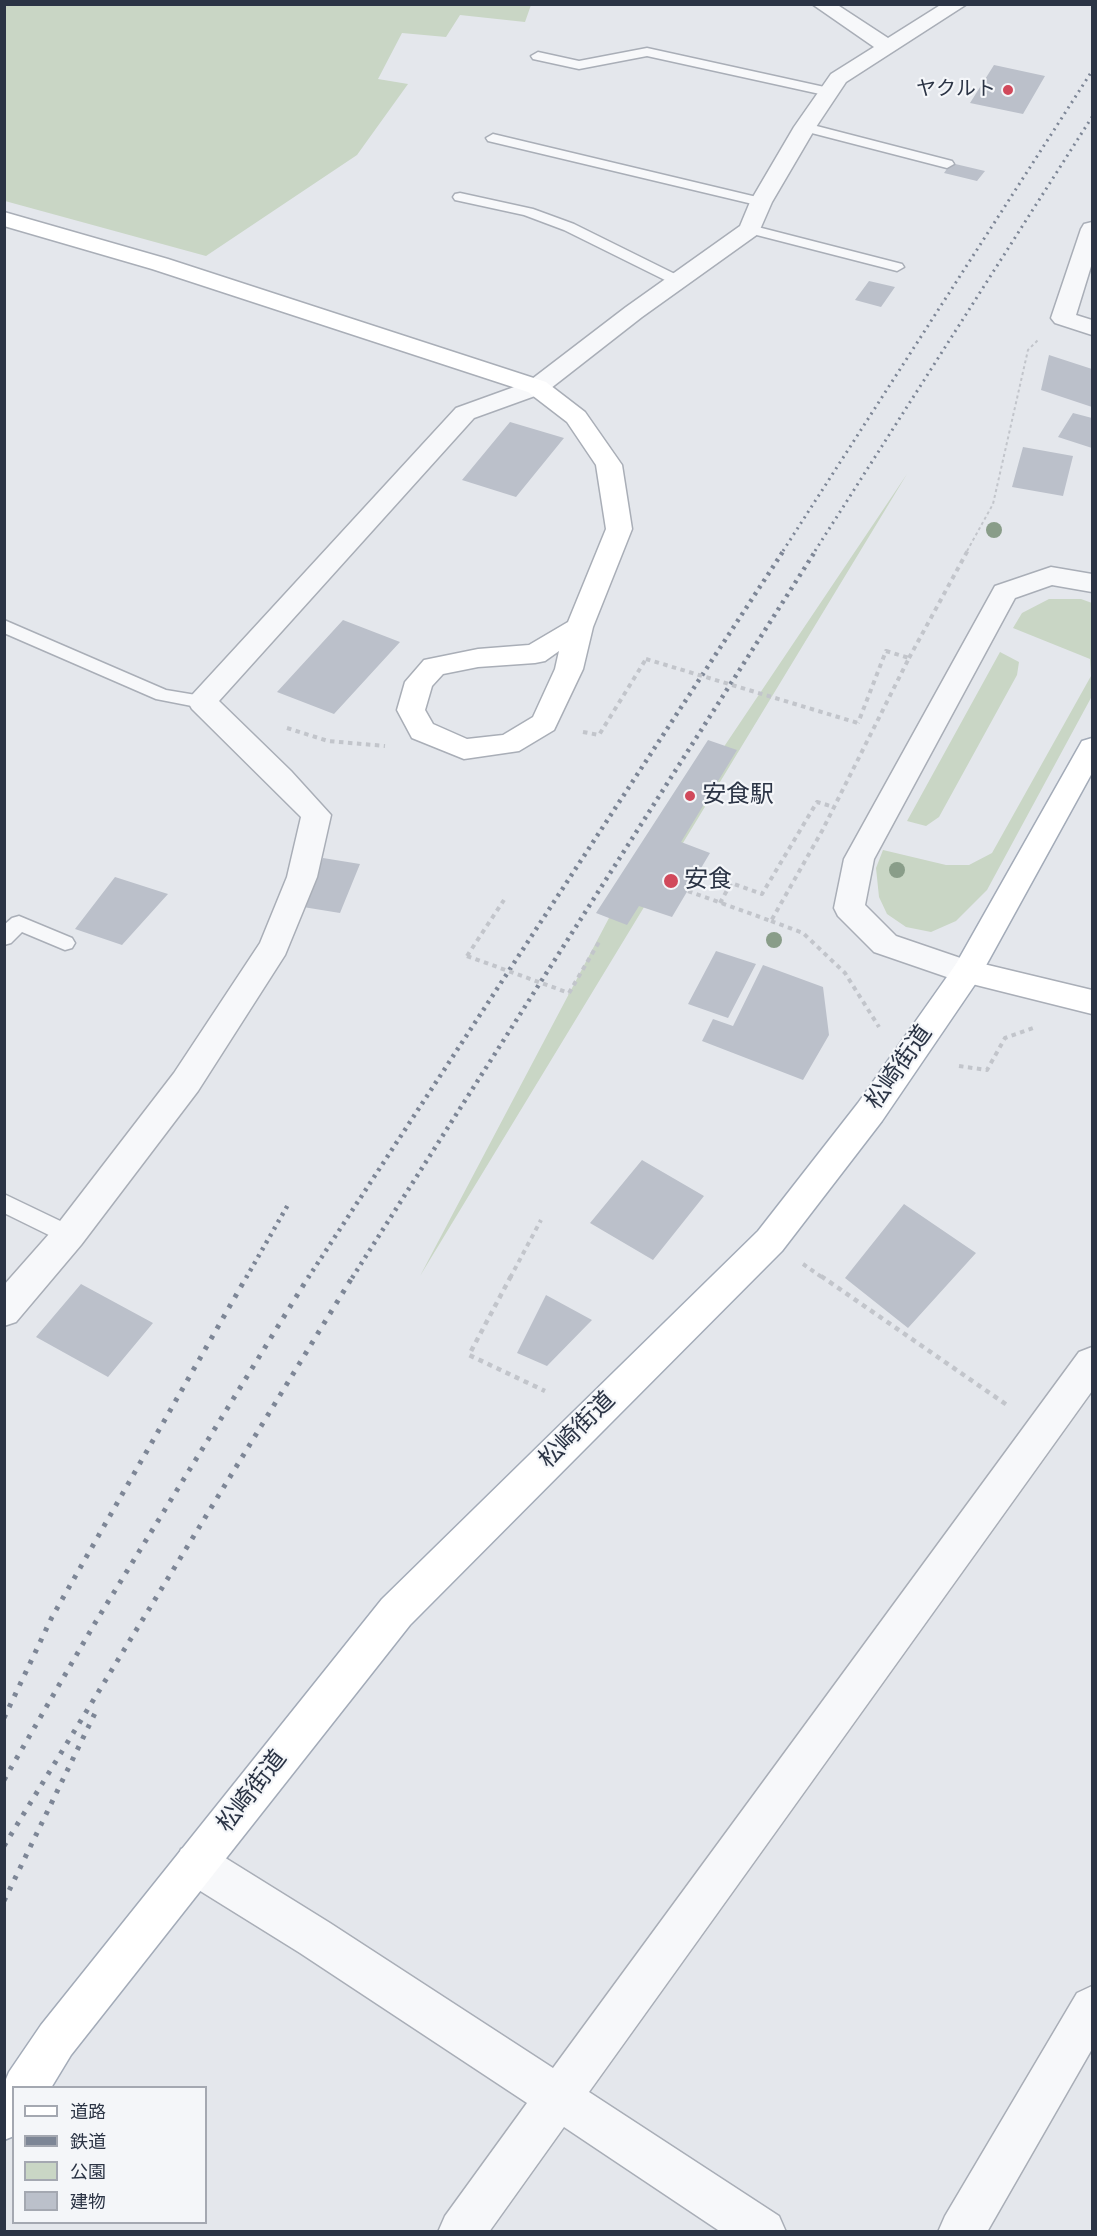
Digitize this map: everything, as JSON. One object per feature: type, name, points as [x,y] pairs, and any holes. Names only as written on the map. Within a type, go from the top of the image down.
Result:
[{"type":"street","points":[[4,1311],[69,1235],[186,1082],[274,947],[302,877],[316,815],[281,778],[201,702],[465,413],[537,387],[750,229],[761,202],[805,127],[838,78],[957,4]]},
{"type":"street","points":[[821,5],[887,46]]},
{"type":"street","points":[[4,219],[159,264],[537,387],[576,417],[609,465],[619,529],[579,627],[569,669],[544,723],[508,744],[464,749],[422,731],[411,710],[419,682],[434,667],[478,658],[535,654],[579,627]]},
{"type":"street","points":[[1092,229],[1064,318],[1092,328]]},
{"type":"street","points":[[1092,583],[1051,576],[1005,592],[859,859],[849,908],[885,944],[967,972],[1092,1002]]},
{"type":"street","name":"松崎街道","points":[[26,2086],[56,2040],[396,1612],[770,1241],[870,1112],[967,972],[1092,748]]},
{"type":"street","points":[[461,2232],[1092,1363]]},
{"type":"street","points":[[196,1864],[763,2232]]},
{"type":"street","points":[[961,2232],[1092,2008]]},
{"type":"lane","points":[[538,56],[579,65],[647,52],[829,92]]},
{"type":"lane","points":[[805,127],[947,164]]},
{"type":"lane","points":[[493,138],[761,202]]},
{"type":"lane","points":[[460,197],[528,212],[569,227],[678,281]]},
{"type":"lane","points":[[750,229],[897,267]]},
{"type":"lane","points":[[4,626],[162,695],[201,702]]},
{"type":"lane","points":[[4,938],[19,923],[64,943]]},
{"type":"lane","points":[[4,1203],[69,1235]]},
{"type":"path","points":[[771,921],[834,807],[909,658],[993,504],[1028,350],[1064,318]]},
{"type":"path","points":[[544,723],[599,735],[646,659],[858,723],[885,651],[909,658]]},
{"type":"path","points":[[286,728],[328,741],[384,746],[422,731]]},
{"type":"path","points":[[720,903],[731,883],[762,894],[817,802],[834,807]]},
{"type":"path","points":[[688,891],[803,933],[845,973],[879,1027],[885,1031]]},
{"type":"path","points":[[504,900],[467,956],[569,993],[599,942]]},
{"type":"path","points":[[959,1066],[987,1070],[1005,1038],[1043,1024]]},
{"type":"path","points":[[541,1220],[469,1355],[544,1391]]},
{"type":"path","points":[[770,1241],[1012,1409]]},
{"type":"green space","points":[[4,5],[531,5],[525,22],[460,15],[446,37],[402,33],[378,79],[408,84],[357,155],[206,256],[5,201]]},
{"type":"green space","points":[[907,474],[420,1276],[609,918]]},
{"type":"green space","points":[[1049,599],[1081,599],[1092,603],[1092,696],[987,890],[956,921],[931,932],[906,927],[887,914],[879,897],[876,868],[883,850],[946,865],[969,865],[992,853],[1091,676],[1090,659],[1013,628],[1022,613]]},
{"type":"green space","points":[[1000,652],[1019,662],[1017,675],[939,817],[926,826],[907,821]]},
{"type":"building","name":"ヤクルト","points":[[994,65],[1045,76],[1023,114],[970,103]]},
{"type":"building","points":[[951,163],[985,171],[977,181],[944,173]]},
{"type":"building","points":[[869,281],[895,287],[881,307],[855,300]]},
{"type":"building","points":[[1049,355],[1092,369],[1092,407],[1041,390]]},
{"type":"building","points":[[1073,413],[1092,418],[1092,448],[1058,437]]},
{"type":"building","points":[[510,422],[564,438],[516,497],[462,480]]},
{"type":"building","points":[[1023,447],[1073,456],[1063,496],[1012,487]]},
{"type":"building","points":[[343,620],[400,642],[334,714],[277,692]]},
{"type":"building","name":"安食駅","points":[[708,740],[737,750],[681,842],[710,853],[672,917],[639,906],[627,925],[596,913]]},
{"type":"building","points":[[323,858],[360,864],[340,913],[303,907]]},
{"type":"building","points":[[115,877],[168,894],[122,945],[75,929]]},
{"type":"building","points":[[716,951],[756,964],[728,1018],[688,1004]]},
{"type":"building","points":[[763,965],[823,987],[829,1035],[803,1080],[702,1041],[713,1019],[733,1026]]},
{"type":"building","points":[[642,1160],[704,1196],[653,1260],[590,1223]]},
{"type":"building","points":[[904,1204],[976,1253],[908,1328],[845,1278]]},
{"type":"building","points":[[81,1284],[153,1323],[108,1377],[36,1337]]},
{"type":"building","points":[[546,1295],[592,1320],[547,1366],[517,1353]]},
{"type":"railway","points":[[783,551],[1092,71]]},
{"type":"railway","points":[[815,551],[1092,117]]},
{"type":"railway","points":[[308,1278],[784,550]]},
{"type":"railway","points":[[352,1278],[816,550]]},
{"type":"railway","points":[[246,1278],[289,1203]]},
{"type":"railway","points":[[4,1718],[52,1617],[247,1276]]},
{"type":"railway","points":[[4,1780],[95,1623],[309,1276]]},
{"type":"railway","points":[[4,1846],[353,1276]]},
{"type":"railway","points":[[4,1901],[98,1707]]},
{"type":"place","name":"ヤクルト","points":[[1008,90]]},
{"type":"place","name":"安食駅","points":[[690,796]]},
{"type":"place","name":"安食","points":[[671,881]]}]
